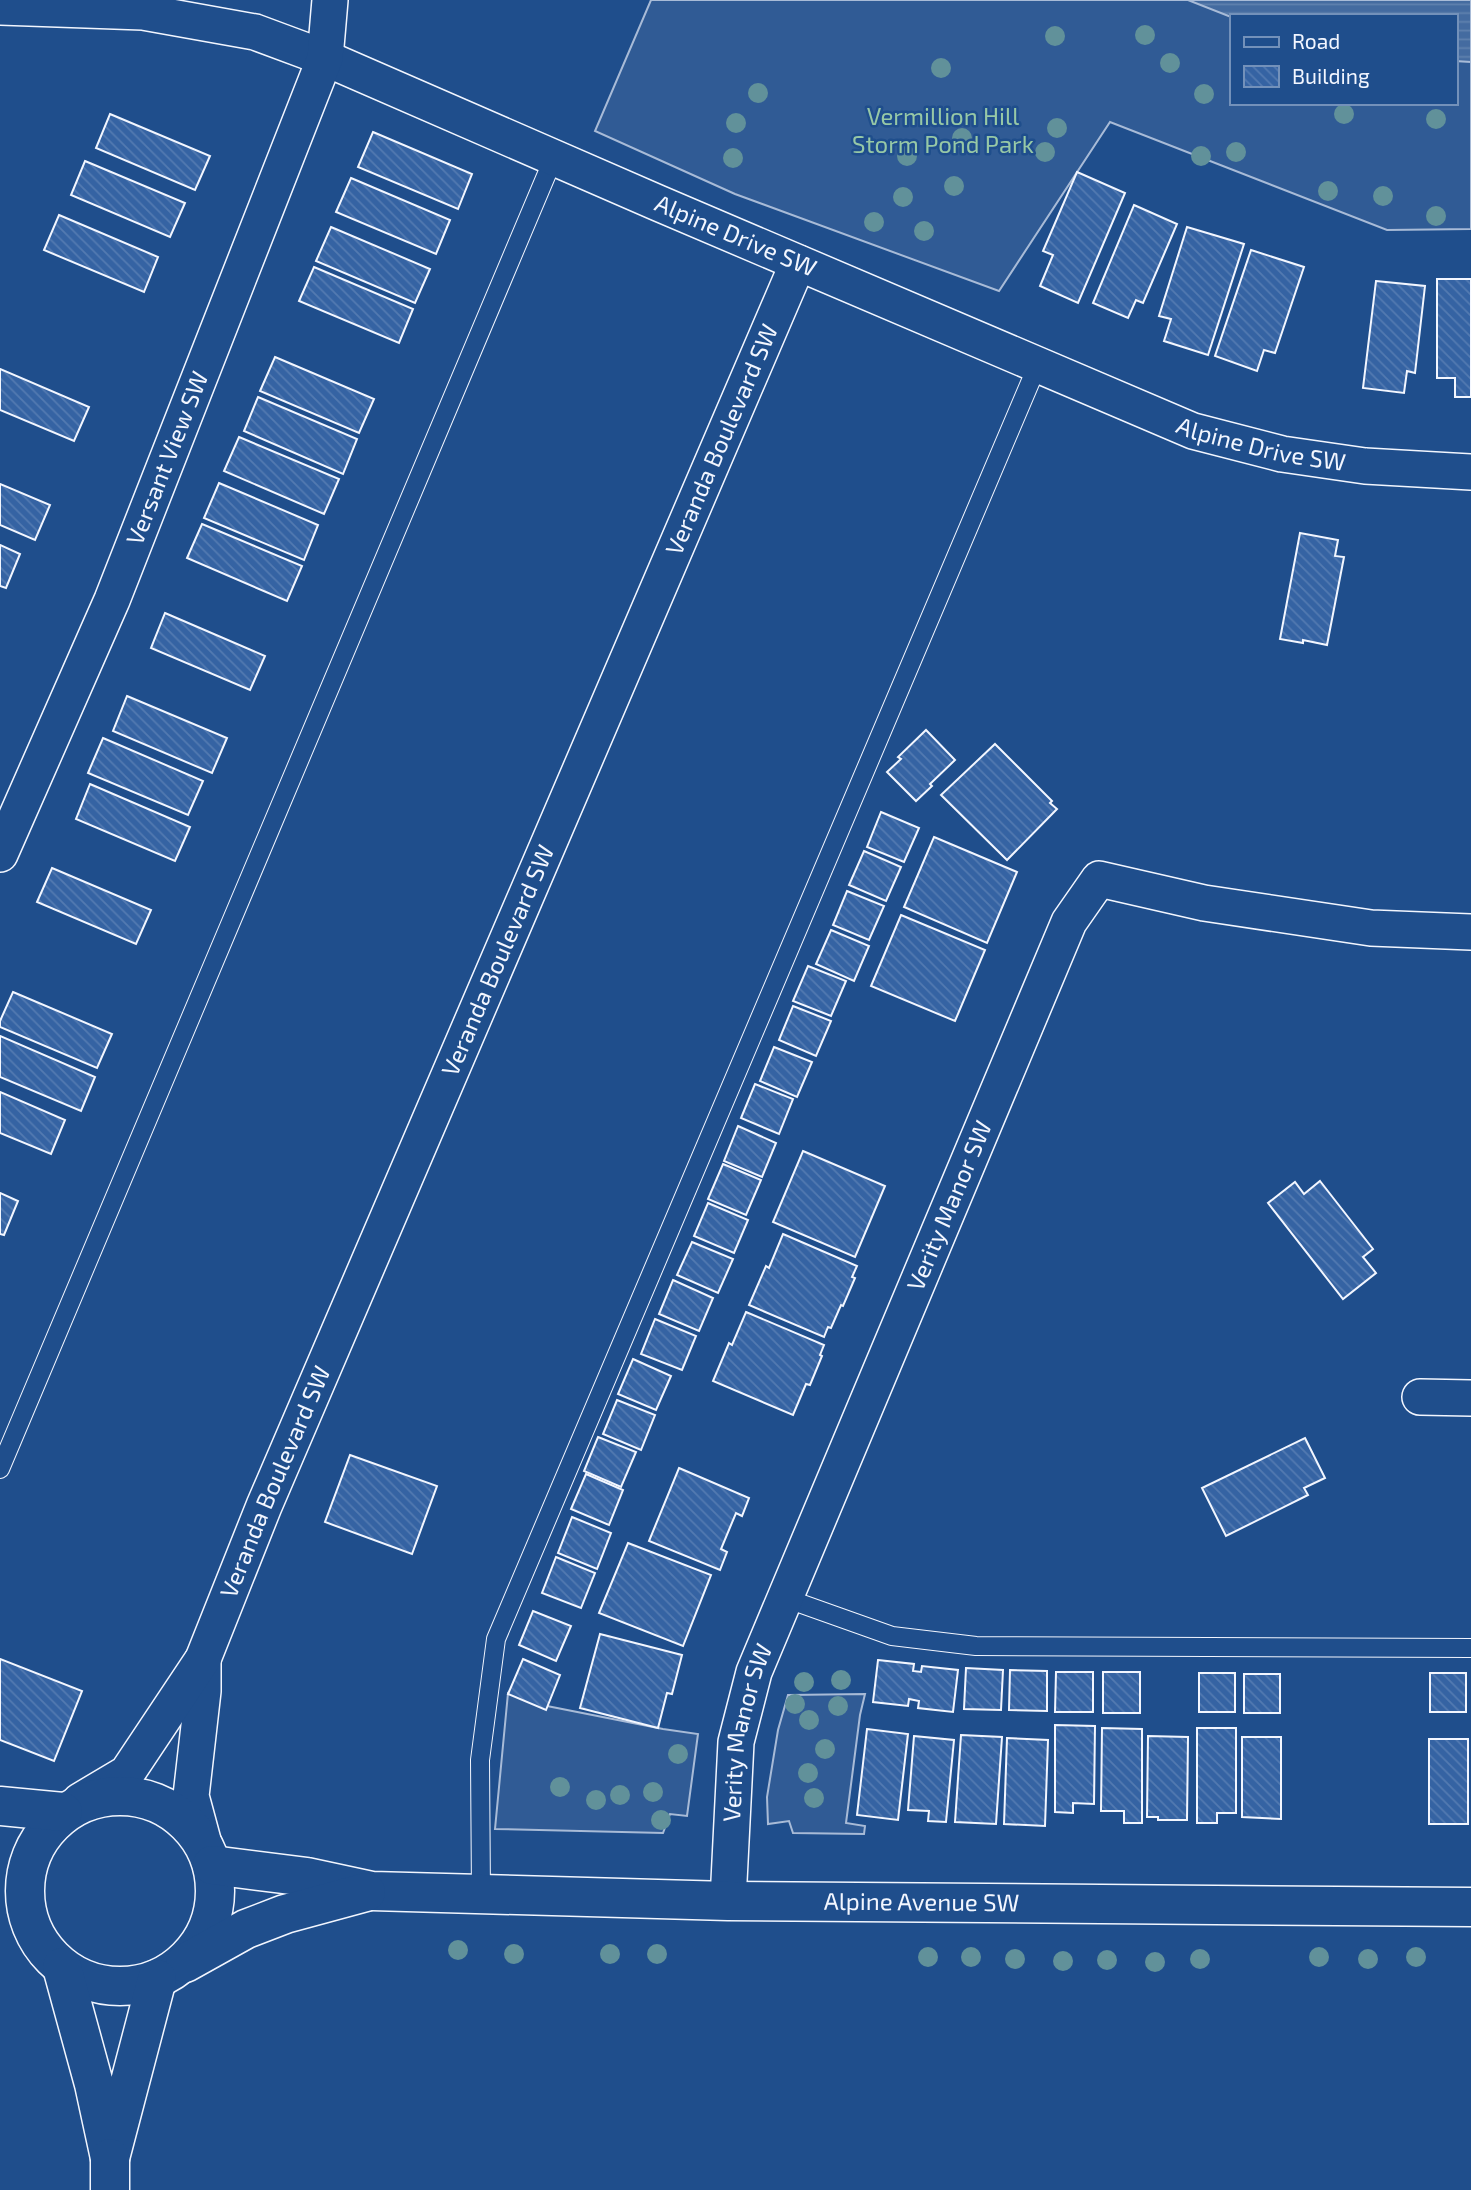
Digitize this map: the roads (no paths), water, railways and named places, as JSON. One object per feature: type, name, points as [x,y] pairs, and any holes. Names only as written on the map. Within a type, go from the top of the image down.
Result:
[{"type":"street","name":"Versant View SW","points":[[0,854],[112,600],[325,58],[330,0]]},
{"type":"street","name":"Alpine Drive SW","points":[[0,7],[143,12],[255,32],[325,58],[1193,431],[1282,454],[1365,466],[1471,472]]},
{"type":"street","name":"Veranda Boulevard SW","points":[[72,1807],[127,1773],[203,1659],[270,1493],[798,263]]},
{"type":"street","name":"Verity Manor SW","points":[[728,1901],[736,1742],[754,1672],[1069,922],[1099,879],[1204,903],[1371,928],[1471,932]]},
{"type":"street","points":[[1420,1397],[1471,1398]]},
{"type":"street","name":"Veranda Boulevard SW","points":[[203,1659],[203,1691],[191,1796],[209,1857]]},
{"type":"street","points":[[0,1873],[36,1938],[62,1967],[97,1984],[117,1986],[137,1984],[166,1974],[190,1955],[202,1939],[215,1902],[215,1883],[209,1857],[194,1832],[180,1818],[164,1807],[146,1800],[124,1795],[102,1796],[72,1807],[48,1826],[29,1861],[25,1900],[36,1938]]},
{"type":"street","points":[[0,1806],[72,1807]]},
{"type":"street","name":"Alpine Avenue SW","points":[[209,1857],[372,1891],[728,1901],[1471,1907]]},
{"type":"street","name":"Alpine Avenue SW","points":[[166,1974],[246,1929],[285,1914],[372,1891]]},
{"type":"street","points":[[62,1967],[94,2084],[110,2174]]},
{"type":"street","points":[[110,2174],[166,1974]]},
{"type":"lane","points":[[0,1468],[554,157]]},
{"type":"lane","points":[[481,1894],[480,1760],[496,1639],[1038,364]]},
{"type":"lane","points":[[785,1598],[891,1636],[976,1646],[1471,1648]]},
{"type":"park label","name":"Vermillion Hill Storm Pond Park","points":[[943,131]]}]
